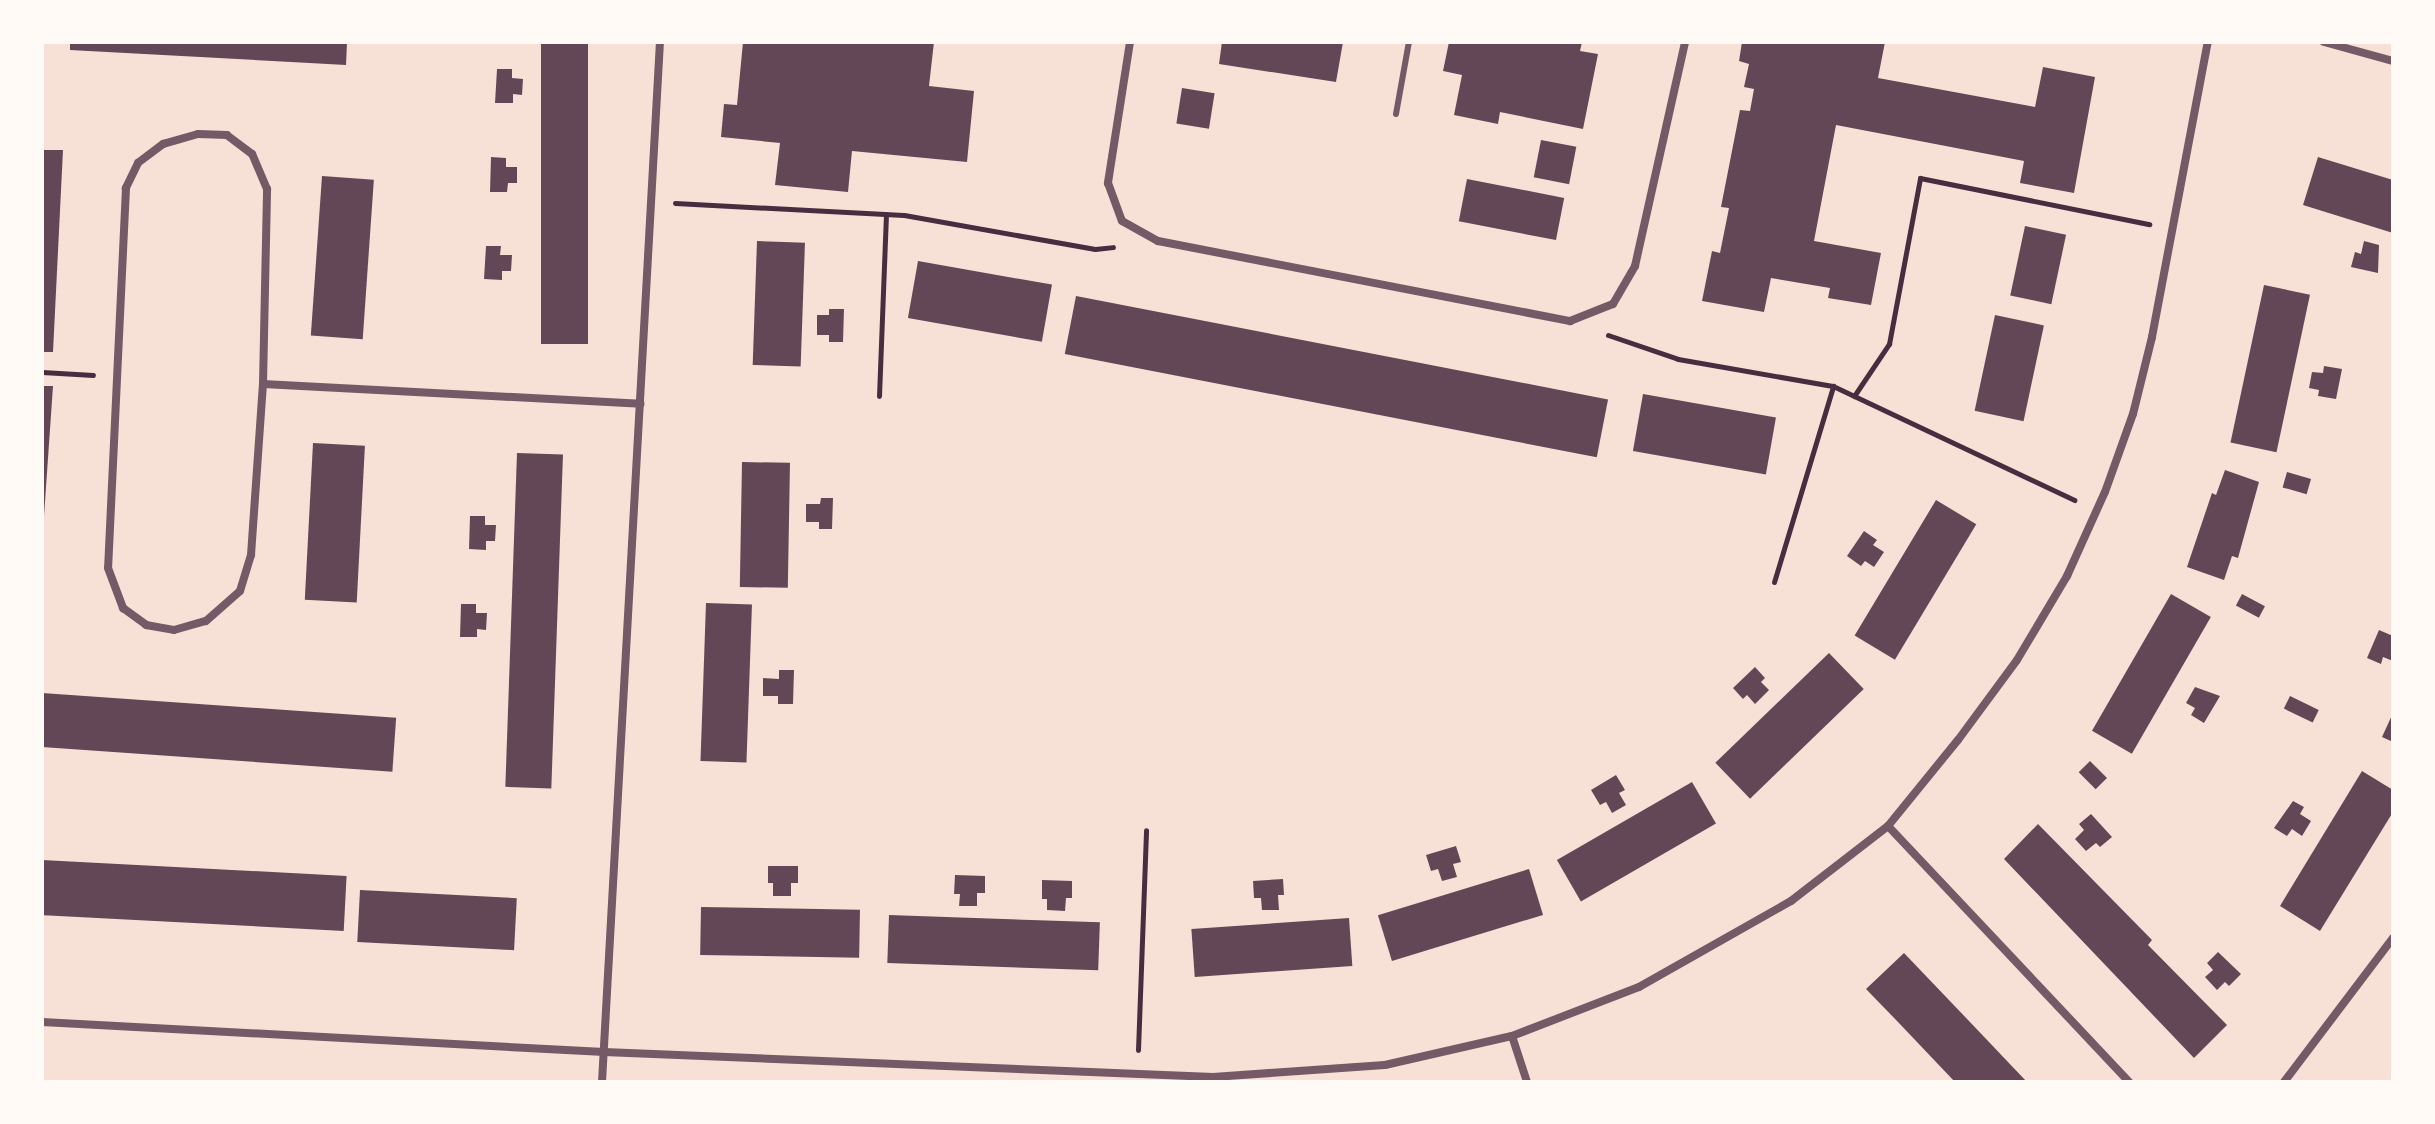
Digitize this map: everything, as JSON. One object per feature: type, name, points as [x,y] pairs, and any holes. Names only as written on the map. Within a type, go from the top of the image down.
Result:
[{"type":"street","points":[[602,1082],[660,42]]},
{"type":"street","points":[[1130,42],[1108,183],[1122,221],[1158,241],[1570,321],[1613,304],[1635,266],[1685,42]]},
{"type":"street","points":[[42,1022],[604,1052],[1213,1077],[1385,1065],[1512,1036],[1639,987],[1791,901],[1888,826],[1958,740],[2017,660],[2067,576],[2097,511],[2133,414],[2173,229],[2185,149],[2208,42]]},
{"type":"street","points":[[2324,42],[2393,61]]},
{"type":"street","points":[[198,134],[227,135],[252,154],[267,189],[263,384],[251,555],[240,591],[206,621],[174,630],[146,625],[123,608],[108,568],[126,188],[138,163],[163,144],[198,134]]},
{"type":"street","points":[[263,384],[640,404]]},
{"type":"street","points":[[1888,826],[2129,1082]]},
{"type":"street","points":[[2284,1082],[2393,938]]},
{"type":"street","points":[[1512,1036],[1527,1082]]},
{"type":"lane","points":[[1396,114],[1409,42]]},
{"type":"path","points":[[1854,396],[1889,344],[1920,178],[2173,229]]},
{"type":"path","points":[[650,202],[886,214],[1095,249],[1158,241]]},
{"type":"path","points":[[879,396],[886,214]]},
{"type":"path","points":[[1570,321],[1678,359],[1833,386],[2097,511]]},
{"type":"path","points":[[42,372],[117,376]]},
{"type":"path","points":[[1774,582],[1833,386]]},
{"type":"path","points":[[1137,1075],[1146,830]]},
{"type":"building","points":[[70,42],[347,42],[346,65],[70,50]]},
{"type":"building","points":[[541,42],[588,42],[588,344],[541,344]]},
{"type":"building","points":[[743,42],[934,42],[929,86],[974,91],[967,162],[852,151],[848,192],[775,185],[780,143],[721,137],[724,104],[737,105]]},
{"type":"building","points":[[1222,42],[1343,42],[1336,82],[1219,64]]},
{"type":"building","points":[[1449,42],[1582,42],[1580,51],[1598,54],[1583,129],[1500,112],[1498,124],[1454,115],[1462,75],[1443,71]]},
{"type":"building","points":[[1742,42],[1885,42],[1878,78],[2035,107],[2043,67],[2095,77],[2074,193],[2020,183],[2024,161],[1836,125],[1814,241],[1881,253],[1871,305],[1828,298],[1830,288],[1771,278],[1764,312],[1702,301],[1712,251],[1720,253],[1729,208],[1721,207],[1740,110],[1750,111],[1754,89],[1744,87],[1749,64],[1739,61]]},
{"type":"building","points":[[497,69],[512,69],[512,78],[523,79],[522,95],[513,94],[513,103],[495,103]]},
{"type":"building","points":[[1182,88],[1215,93],[1209,129],[1176,124]]},
{"type":"building","points":[[1541,140],[1576,147],[1569,184],[1534,177]]},
{"type":"building","points":[[42,150],[63,150],[53,352],[42,352]]},
{"type":"building","points":[[491,157],[506,158],[506,167],[517,167],[517,183],[508,183],[507,192],[490,192]]},
{"type":"building","points":[[2318,157],[2393,180],[2393,233],[2303,205]]},
{"type":"building","points":[[322,176],[374,180],[363,339],[311,336]]},
{"type":"building","points":[[1467,179],[1564,198],[1556,240],[1459,221]]},
{"type":"building","points":[[2025,226],[2066,235],[2051,304],[2010,295]]},
{"type":"building","points":[[757,241],[805,243],[801,367],[753,365]]},
{"type":"building","points":[[2364,241],[2379,245],[2378,273],[2351,267],[2355,252],[2361,254]]},
{"type":"building","points":[[486,246],[501,246],[500,255],[512,255],[511,271],[502,271],[502,280],[484,279]]},
{"type":"building","points":[[918,261],[1052,285],[1042,342],[908,318]]},
{"type":"building","points":[[2264,285],[2310,295],[2276,452],[2231,442]]},
{"type":"building","points":[[1076,296],[1608,399],[1597,457],[1065,354]]},
{"type":"building","points":[[829,309],[844,309],[843,342],[829,342],[829,335],[817,335],[817,315],[829,315]]},
{"type":"building","points":[[1995,315],[2044,325],[2024,421],[1975,411]]},
{"type":"building","points":[[2324,366],[2342,369],[2336,399],[2318,396],[2319,390],[2309,388],[2312,372],[2323,373]]},
{"type":"building","points":[[42,386],[53,386],[44,516],[42,516]]},
{"type":"building","points":[[1643,394],[1776,417],[1766,475],[1633,451]]},
{"type":"building","points":[[313,443],[365,446],[357,603],[305,600]]},
{"type":"building","points":[[517,453],[563,455],[551,788],[505,787]]},
{"type":"building","points":[[742,462],[790,463],[788,588],[740,587]]},
{"type":"building","points":[[2225,470],[2259,482],[2238,558],[2232,556],[2224,580],[2187,567],[2212,493],[2216,495]]},
{"type":"building","points":[[2287,472],[2311,479],[2307,494],[2283,487]]},
{"type":"building","points":[[821,498],[833,498],[832,529],[819,529],[819,522],[806,522],[806,504],[820,504]]},
{"type":"building","points":[[1936,500],[1976,524],[1895,660],[1855,635]]},
{"type":"building","points":[[470,516],[485,516],[485,525],[496,525],[495,541],[486,541],[486,550],[469,549]]},
{"type":"building","points":[[1864,531],[1877,540],[1873,545],[1884,552],[1874,567],[1865,561],[1861,566],[1847,556]]},
{"type":"building","points":[[2171,594],[2211,617],[2132,754],[2092,731]]},
{"type":"building","points":[[2242,594],[2265,606],[2259,618],[2236,605]]},
{"type":"building","points":[[706,603],[752,605],[746,763],[700,761]]},
{"type":"building","points":[[461,604],[476,604],[476,613],[487,613],[486,630],[477,629],[477,637],[460,637]]},
{"type":"building","points":[[2379,630],[2393,636],[2393,661],[2383,657],[2381,664],[2367,658]]},
{"type":"building","points":[[1829,653],[1864,689],[1750,799],[1715,763]]},
{"type":"building","points":[[1755,667],[1765,678],[1761,682],[1769,690],[1755,704],[1747,695],[1743,699],[1733,688]]},
{"type":"building","points":[[779,670],[794,670],[793,704],[778,704],[778,696],[763,696],[763,678],[779,679]]},
{"type":"building","points":[[2195,687],[2220,696],[2204,723],[2191,715],[2195,708],[2186,703]]},
{"type":"building","points":[[42,693],[396,718],[392,772],[42,747]]},
{"type":"building","points":[[2290,696],[2319,710],[2313,723],[2284,709]]},
{"type":"building","points":[[2393,713],[2393,742],[2382,737]]},
{"type":"building","points":[[2090,761],[2107,778],[2096,789],[2079,772]]},
{"type":"building","points":[[2362,771],[2393,790],[2393,812],[2320,931],[2280,906]]},
{"type":"building","points":[[1616,775],[1625,790],[1619,793],[1626,805],[1612,813],[1606,802],[1600,805],[1591,790]]},
{"type":"building","points":[[1692,782],[1716,824],[1581,902],[1557,860]]},
{"type":"building","points":[[2293,801],[2304,807],[2300,814],[2311,821],[2302,836],[2292,829],[2287,836],[2274,828]]},
{"type":"building","points":[[2091,814],[2112,837],[2100,847],[2096,843],[2086,851],[2075,839],[2084,830],[2079,824]]},
{"type":"building","points":[[2038,824],[2152,940],[2148,945],[2227,1025],[2194,1058],[2004,859]]},
{"type":"building","points":[[1456,846],[1461,862],[1453,864],[1457,877],[1442,881],[1438,869],[1431,871],[1426,855]]},
{"type":"building","points":[[42,860],[347,876],[344,931],[42,915]]},
{"type":"building","points":[[768,866],[798,866],[798,883],[791,883],[791,896],[773,896],[773,883],[768,883]]},
{"type":"building","points":[[1529,869],[1543,915],[1392,961],[1378,915]]},
{"type":"building","points":[[955,875],[985,876],[985,893],[977,893],[977,906],[959,906],[960,894],[954,894]]},
{"type":"building","points":[[1283,879],[1284,895],[1278,895],[1279,910],[1262,910],[1261,898],[1254,898],[1253,881]]},
{"type":"building","points":[[1042,880],[1072,881],[1072,898],[1066,898],[1065,911],[1047,910],[1047,899],[1042,899]]},
{"type":"building","points":[[360,890],[517,898],[514,950],[357,942]]},
{"type":"building","points":[[701,907],[860,910],[859,958],[700,955]]},
{"type":"building","points":[[889,915],[1100,922],[1098,970],[887,963]]},
{"type":"building","points":[[1349,918],[1352,966],[1195,977],[1191,929]]},
{"type":"building","points":[[2218,952],[2241,974],[2229,986],[2225,982],[2217,990],[2205,977],[2213,970],[2207,963]]},
{"type":"building","points":[[1904,953],[2027,1082],[1955,1082],[1866,989]]}]
